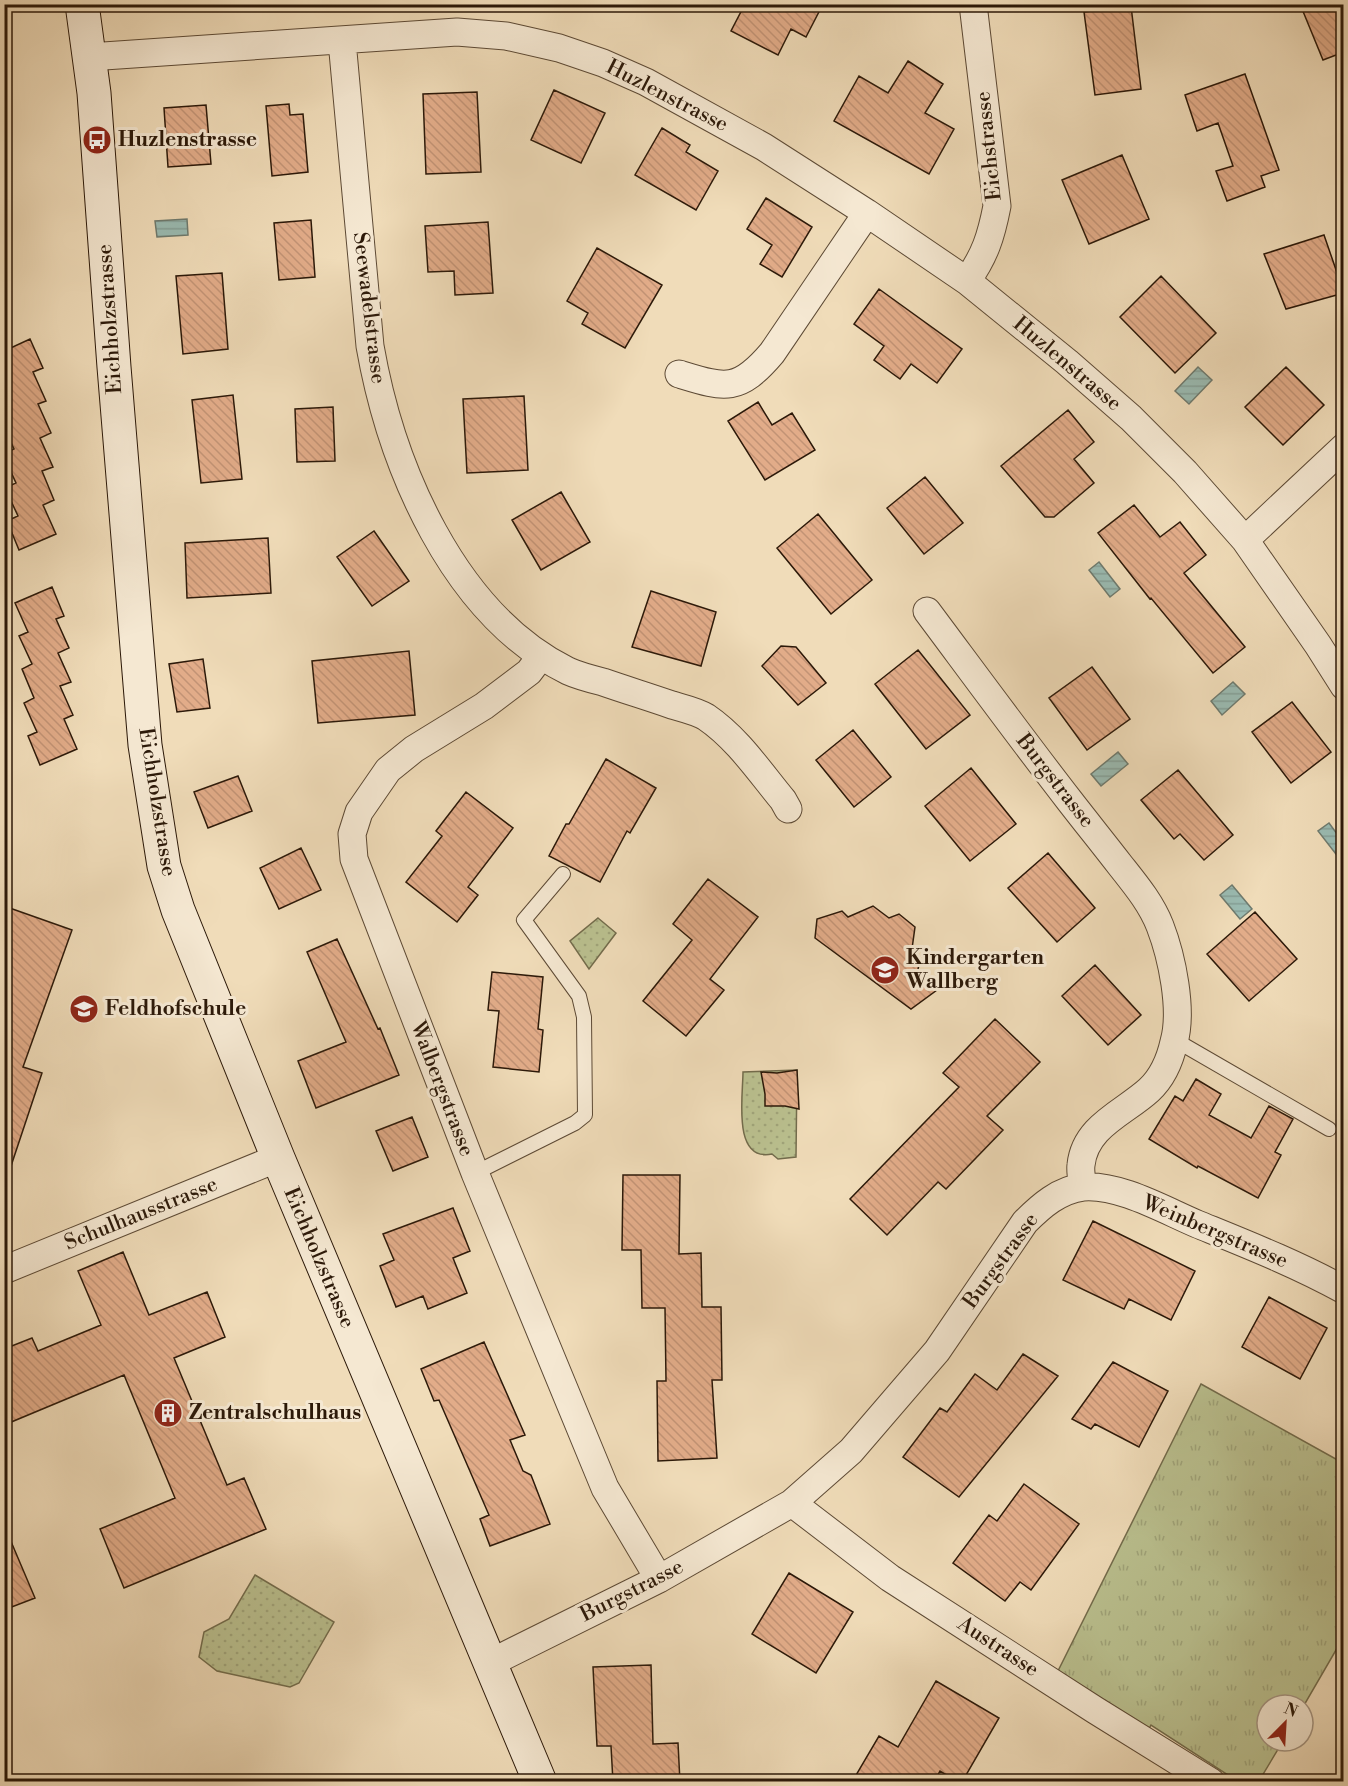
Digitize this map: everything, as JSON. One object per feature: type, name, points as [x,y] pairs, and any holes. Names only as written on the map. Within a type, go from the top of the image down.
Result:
[{"type":"street","name":"Eichholzstrasse","points":[[82,4],[94,93],[145,745],[164,866],[178,910],[278,1158],[540,1782]]},
{"type":"street","name":"Eichstrasse","points":[[967,281],[982,260],[992,236],[997,206],[974,4]]},
{"type":"street","name":"Huzlenstrasse","points":[[88,57],[457,32],[506,36],[559,48],[603,63],[646,82],[764,147],[867,213],[967,281],[1067,362],[1131,418],[1185,472],[1245,540],[1344,686]]},
{"type":"street","name":"Seewadelstrasse","points":[[342,41],[370,345],[375,377],[390,431],[417,496],[442,546],[472,591],[508,630],[541,656],[571,672],[704,716],[730,736],[788,809]]},
{"type":"street","points":[[679,374],[716,385],[739,383],[758,370],[772,353],[867,213]]},
{"type":"street","points":[[1245,540],[1344,447]]},
{"type":"street","name":"Burgstrasse","points":[[490,1664],[659,1579],[792,1503],[851,1451],[937,1352],[1025,1222],[1042,1206],[1060,1194],[1083,1187],[1081,1165],[1093,1134],[1149,1090],[1160,1077],[1168,1062],[1175,1040],[1177,1015],[1175,990],[1160,925],[1144,895],[1030,751],[927,611]]},
{"type":"street","name":"Walbergstrasse","points":[[541,656],[529,672],[484,706],[414,749],[388,770],[359,812],[352,834],[354,859],[475,1173],[605,1488],[659,1579]]},
{"type":"street","name":"Schulhausstrasse","points":[[4,1270],[278,1158]]},
{"type":"street","name":"Weinbergstrasse","points":[[1083,1187],[1108,1189],[1133,1197],[1254,1248],[1344,1290]]},
{"type":"street","name":"Austrasse","points":[[792,1503],[890,1578],[1211,1782]]},
{"type":"lane","points":[[475,1173],[575,1124],[585,1114],[585,1017],[579,996],[524,920],[563,874]]},
{"type":"lane","points":[[1175,1040],[1329,1129]]},
{"type":"green space","points":[[598,918],[616,933],[589,969],[570,941]]},
{"type":"green space","points":[[797,1070],[796,1157],[778,1159],[772,1154],[759,1154],[751,1148],[745,1138],[742,1125],[743,1072]]},
{"type":"green space","points":[[1201,1384],[1343,1463],[1343,1638],[1311,1693],[1255,1693],[1255,1753],[1276,1753],[1259,1781],[1224,1781],[1228,1775],[1151,1725],[1143,1740],[1052,1683]]},
{"type":"green space","points":[[255,1575],[334,1622],[299,1683],[290,1687],[217,1671],[199,1657],[204,1632],[229,1619]]},
{"type":"water","points":[[187,219],[188,235],[157,237],[155,221]]},
{"type":"water","points":[[1198,367],[1212,380],[1189,404],[1175,391]]},
{"type":"water","points":[[1099,562],[1120,589],[1110,597],[1089,570]]},
{"type":"water","points":[[1233,682],[1245,694],[1222,715],[1211,701]]},
{"type":"water","points":[[1118,752],[1128,764],[1101,786],[1091,774]]},
{"type":"water","points":[[1329,823],[1343,842],[1343,855],[1339,858],[1318,831]]},
{"type":"water","points":[[1232,885],[1252,909],[1240,919],[1220,895]]},
{"type":"building","points":[[745,4],[823,4],[806,37],[791,29],[778,55],[731,31]]},
{"type":"building","points":[[1300,4],[1344,4],[1344,52],[1323,60]]},
{"type":"building","points":[[1131,6],[1141,89],[1095,95],[1084,12]]},
{"type":"building","points":[[908,61],[943,84],[925,113],[954,129],[929,174],[834,121],[859,76],[888,93]]},
{"type":"building","points":[[1245,74],[1279,170],[1261,176],[1265,187],[1227,201],[1216,171],[1233,166],[1218,123],[1197,131],[1185,95]]},
{"type":"building","points":[[554,90],[605,113],[581,163],[531,140]]},
{"type":"building","points":[[477,92],[481,172],[426,174],[423,94]]},
{"type":"building","points":[[289,104],[290,115],[303,114],[308,172],[272,176],[266,106]]},
{"type":"building","points":[[206,105],[211,164],[168,167],[164,108]]},
{"type":"building","points":[[662,128],[690,145],[686,152],[718,171],[696,210],[635,175]]},
{"type":"building","points":[[1122,155],[1149,219],[1089,244],[1062,180]]},
{"type":"building","points":[[766,198],[812,227],[782,277],[760,264],[772,245],[747,229]]},
{"type":"building","points":[[311,220],[315,277],[279,280],[274,223]]},
{"type":"building","points":[[488,222],[493,293],[455,295],[454,271],[428,272],[425,226]]},
{"type":"building","points":[[1324,235],[1344,293],[1286,309],[1264,254]]},
{"type":"building","points":[[597,248],[662,285],[625,348],[582,324],[588,313],[567,301]]},
{"type":"building","points":[[222,273],[228,349],[183,354],[176,276]]},
{"type":"building","points":[[1161,276],[1216,333],[1175,373],[1120,317]]},
{"type":"building","points":[[879,289],[962,349],[937,383],[911,364],[900,379],[874,360],[884,346],[854,324]]},
{"type":"building","points":[[30,339],[43,368],[33,372],[46,401],[38,404],[51,433],[40,438],[53,467],[42,471],[54,500],[43,505],[56,534],[19,550],[7,521],[18,516],[5,488],[16,483],[4,457],[4,454],[14,449],[4,428],[4,351]]},
{"type":"building","points":[[1286,367],[1324,405],[1283,445],[1245,407]]},
{"type":"building","points":[[233,395],[242,479],[201,483],[192,400]]},
{"type":"building","points":[[524,396],[528,470],[467,473],[463,399]]},
{"type":"building","points":[[758,402],[772,425],[792,413],[815,450],[765,480],[728,421]]},
{"type":"building","points":[[333,407],[335,461],[297,462],[295,409]]},
{"type":"building","points":[[1068,410],[1094,442],[1074,459],[1094,483],[1054,517],[1045,517],[1001,466]]},
{"type":"building","points":[[925,477],[963,523],[924,554],[887,508]]},
{"type":"building","points":[[561,492],[590,542],[541,570],[512,520]]},
{"type":"building","points":[[1134,505],[1160,537],[1180,522],[1206,555],[1184,573],[1245,647],[1213,673],[1098,533]]},
{"type":"building","points":[[818,514],[872,580],[831,614],[777,548]]},
{"type":"building","points":[[374,531],[409,581],[372,606],[337,557]]},
{"type":"building","points":[[268,538],[271,593],[187,598],[185,543]]},
{"type":"building","points":[[52,587],[64,616],[56,619],[69,648],[58,653],[71,682],[60,686],[73,715],[64,719],[77,749],[40,765],[28,736],[37,732],[24,703],[34,698],[22,669],[32,664],[19,636],[28,632],[15,603]]},
{"type":"building","points":[[651,591],[716,612],[701,666],[632,647]]},
{"type":"building","points":[[781,646],[796,647],[826,683],[798,705],[762,666]]},
{"type":"building","points":[[918,650],[970,715],[926,749],[875,684]]},
{"type":"building","points":[[409,651],[415,715],[318,723],[312,661]]},
{"type":"building","points":[[203,659],[210,708],[177,712],[169,664]]},
{"type":"building","points":[[1092,667],[1130,719],[1087,750],[1049,698]]},
{"type":"building","points":[[1292,702],[1331,752],[1291,783],[1252,732]]},
{"type":"building","points":[[853,730],[891,777],[854,807],[816,760]]},
{"type":"building","points":[[606,759],[656,788],[630,833],[627,831],[600,882],[549,856]]},
{"type":"building","points":[[971,768],[1016,824],[970,861],[925,806]]},
{"type":"building","points":[[1178,770],[1233,835],[1204,860],[1180,834],[1174,839],[1141,800]]},
{"type":"building","points":[[238,776],[252,811],[208,828],[194,792]]},
{"type":"building","points":[[466,792],[513,828],[468,887],[478,895],[457,922],[406,882],[442,836],[436,831]]},
{"type":"building","points":[[301,848],[321,890],[279,909],[260,868]]},
{"type":"building","points":[[1048,853],[1095,908],[1057,942],[1008,888]]},
{"type":"building","points":[[708,879],[758,917],[710,979],[724,990],[686,1036],[643,1001],[692,940],[673,924]]},
{"type":"building","points":[[4,906],[72,930],[23,1067],[42,1073],[8,1175],[4,1174]]},
{"type":"building","points":[[873,906],[889,918],[899,914],[915,927],[911,956],[920,960],[917,974],[937,990],[911,1009],[815,938],[817,919],[842,911],[848,917]]},
{"type":"building","points":[[1255,912],[1297,959],[1249,1001],[1207,954]]},
{"type":"building","points":[[337,939],[378,1029],[380,1028],[399,1075],[316,1108],[298,1061],[346,1042],[307,952]]},
{"type":"building","points":[[1095,965],[1141,1015],[1108,1045],[1062,996]]},
{"type":"building","points":[[492,972],[543,977],[538,1029],[543,1030],[539,1072],[493,1067],[499,1011],[488,1010]]},
{"type":"building","points":[[995,1019],[1040,1062],[987,1116],[1003,1130],[946,1189],[938,1182],[887,1235],[850,1199],[959,1087],[943,1073]]},
{"type":"building","points":[[797,1070],[799,1109],[765,1106],[761,1072],[777,1073]]},
{"type":"building","points":[[1196,1079],[1221,1094],[1209,1115],[1251,1138],[1269,1106],[1293,1119],[1275,1152],[1281,1155],[1258,1198],[1198,1166],[1197,1168],[1149,1139],[1175,1096],[1183,1101]]},
{"type":"building","points":[[412,1117],[428,1157],[393,1171],[376,1131]]},
{"type":"building","points":[[623,1175],[680,1175],[679,1254],[701,1253],[702,1307],[721,1307],[722,1380],[712,1380],[717,1458],[658,1461],[657,1381],[666,1381],[665,1308],[642,1308],[641,1250],[622,1250]]},
{"type":"building","points":[[453,1208],[470,1251],[453,1258],[467,1293],[428,1309],[423,1296],[396,1307],[380,1266],[394,1260],[383,1234]]},
{"type":"building","points":[[1093,1221],[1195,1271],[1171,1320],[1129,1299],[1124,1309],[1063,1280]]},
{"type":"building","name":"Zentralschulhaus","points":[[123,1252],[149,1315],[207,1292],[225,1337],[174,1358],[227,1485],[244,1478],[266,1529],[124,1588],[100,1529],[175,1498],[124,1375],[4,1425],[4,1349],[32,1338],[38,1351],[101,1325],[78,1271]]},
{"type":"building","points":[[1269,1297],[1327,1328],[1300,1379],[1242,1347]]},
{"type":"building","points":[[484,1342],[525,1435],[510,1440],[523,1471],[531,1475],[550,1524],[490,1546],[480,1519],[489,1515],[439,1400],[434,1401],[421,1369]]},
{"type":"building","points":[[1023,1354],[1058,1376],[959,1497],[903,1457],[940,1408],[947,1412],[975,1374],[997,1390]]},
{"type":"building","points":[[1113,1362],[1168,1391],[1139,1447],[1095,1424],[1091,1429],[1072,1419]]},
{"type":"building","points":[[1024,1484],[1079,1524],[1031,1590],[1020,1582],[1005,1601],[953,1563],[989,1515],[997,1521]]},
{"type":"building","points":[[4,1525],[35,1598],[4,1610]]},
{"type":"building","points":[[789,1573],[853,1612],[816,1673],[752,1634]]},
{"type":"building","points":[[651,1665],[653,1744],[678,1743],[680,1782],[613,1782],[611,1746],[597,1746],[593,1667]]},
{"type":"building","points":[[936,1681],[999,1718],[962,1782],[940,1771],[934,1782],[852,1782],[879,1736],[898,1747]]},
{"type":"place","name":"Huzlenstrasse","points":[[97,140]]},
{"type":"place","name":"Kindergarten Wallberg","points":[[885,970]]},
{"type":"place","name":"Feldhofschule","points":[[84,1009]]},
{"type":"place","name":"Zentralschulhaus","points":[[168,1413]]}]
